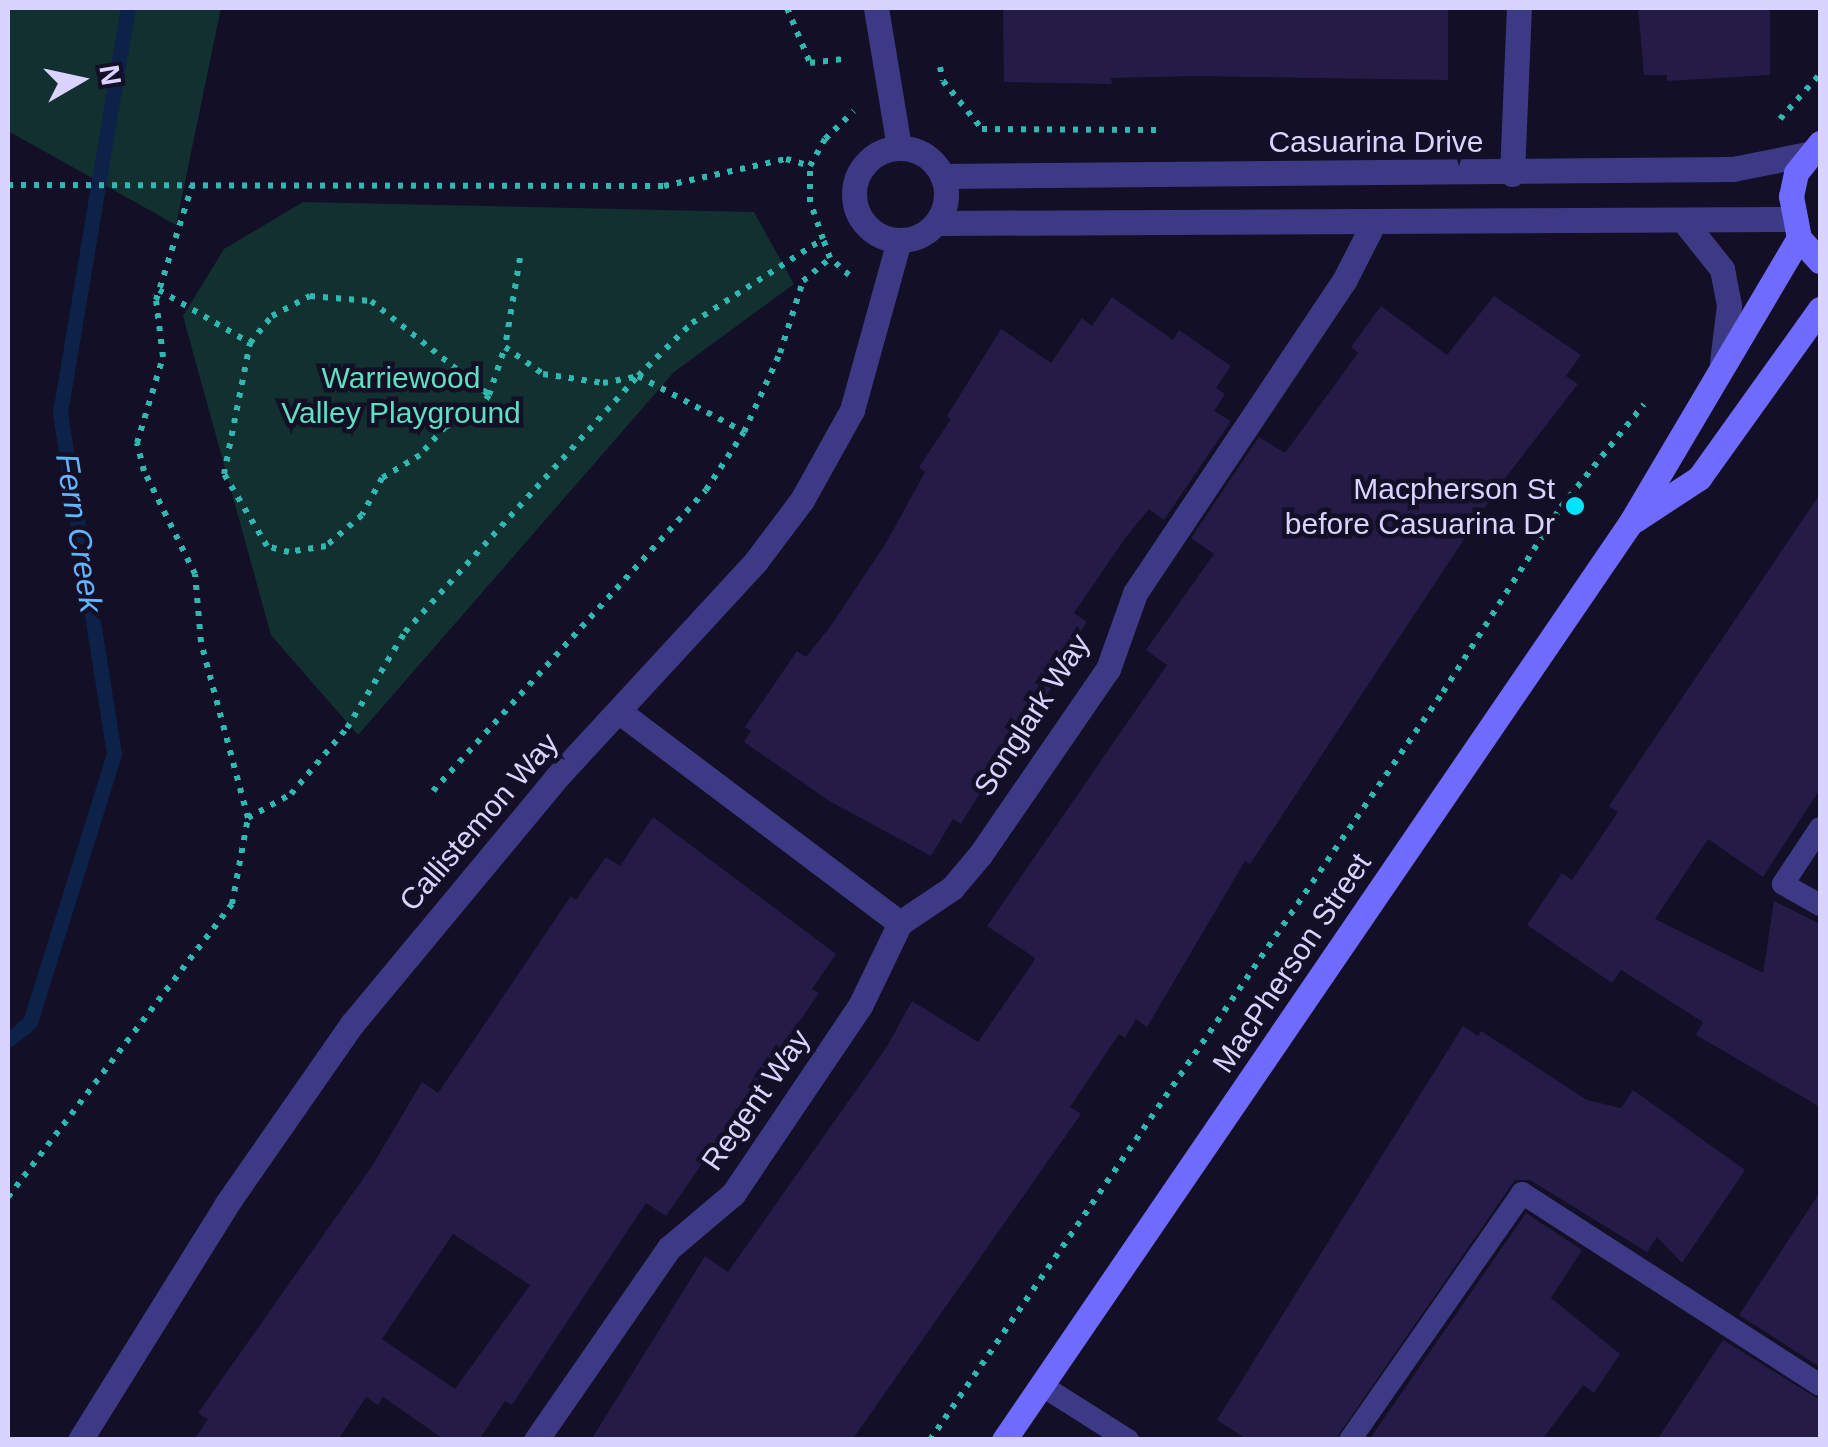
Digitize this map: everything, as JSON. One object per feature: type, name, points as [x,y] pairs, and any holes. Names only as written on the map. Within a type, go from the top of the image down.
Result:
[{"type":"street","points":[[876,8],[899,147]]},
{"type":"street","points":[[1512,174],[1520,8]]},
{"type":"street","points":[[936,223],[946,200],[942,176],[925,155],[899,147],[870,158],[859,171],[853,203],[869,230],[898,242],[936,223],[1683,220],[1796,228]]},
{"type":"street","points":[[1814,148],[1793,185],[1796,228],[1820,262]]},
{"type":"street","name":"Casuarina Drive","points":[[942,176],[1512,174],[1733,168],[1814,148]]},
{"type":"street","points":[[1683,220],[1722,269],[1729,305],[1722,362]]},
{"type":"street","name":"Songlark Way","points":[[900,924],[952,888],[980,855],[1108,669],[1135,592],[1344,281],[1374,222]]},
{"type":"street","name":"MacPherson Street","points":[[1004,1440],[1631,522],[1796,228]]},
{"type":"street","name":"Callistemon Way","points":[[80,1440],[226,1205],[352,1024],[556,778],[621,712],[802,500],[852,410],[898,242]]},
{"type":"street","name":"MacPherson Street","points":[[1631,522],[1699,478],[1820,308]]},
{"type":"street","points":[[621,712],[900,924]]},
{"type":"street","name":"Regent Way","points":[[536,1440],[669,1248],[733,1194],[860,1006],[900,924]]},
{"type":"lane","points":[[1820,828],[1783,884],[1820,905]]},
{"type":"lane","points":[[1350,1440],[1522,1193],[1820,1385]]},
{"type":"lane","points":[[1041,1385],[1128,1440]]},
{"type":"path","points":[[788,8],[810,63],[851,58],[855,71]]},
{"type":"path","points":[[940,66],[943,81],[982,129],[1178,130]]},
{"type":"path","points":[[1777,122],[1820,74]]},
{"type":"path","points":[[850,276],[830,258],[823,240],[810,202],[810,166],[825,139],[853,113],[856,98]]},
{"type":"path","points":[[8,185],[664,186],[786,159],[810,166]]},
{"type":"path","points":[[8,1198],[232,904],[248,818],[201,642],[194,574],[144,471],[138,443],[163,357],[158,290],[192,186]]},
{"type":"path","points":[[248,818],[292,794],[347,728],[405,632],[638,376],[692,323],[823,240]]},
{"type":"path","points":[[489,394],[371,300],[310,296],[272,316],[250,344],[224,474],[267,546],[289,552],[326,546],[362,515],[382,478],[420,455],[446,428],[475,414],[489,394],[504,347],[520,258]]},
{"type":"path","points":[[433,790],[693,504],[744,432],[780,353],[803,281],[830,258]]},
{"type":"path","points":[[158,290],[250,344]]},
{"type":"path","points":[[504,347],[544,374],[604,383],[638,376],[744,432]]},
{"type":"path","points":[[930,1440],[1443,692],[1562,507],[1644,404]]},
{"type":"green space","points":[[8,8],[221,8],[176,225],[8,131]]},
{"type":"green space","name":"Warriewood Valley Playground","points":[[303,202],[754,212],[794,284],[674,372],[358,735],[271,635],[183,316],[224,249]]},
{"type":"building","points":[[1003,8],[1448,8],[1448,80],[1194,76],[1111,78],[1112,84],[1004,82]]},
{"type":"building","points":[[1638,8],[1770,8],[1770,75],[1667,81],[1667,75],[1644,75]]},
{"type":"building","points":[[1494,296],[1581,355],[1566,376],[1578,384],[1499,486],[1250,864],[1245,861],[1147,1027],[1136,1019],[1125,1038],[1119,1034],[1070,1107],[1081,1114],[852,1440],[591,1440],[705,1256],[728,1272],[886,1048],[912,1001],[978,1042],[1032,964],[1035,958],[987,926],[1167,665],[1146,650],[1214,554],[1191,538],[1259,437],[1285,453],[1358,353],[1351,347],[1381,306],[1447,355]]},
{"type":"building","points":[[1112,297],[1173,340],[1179,330],[1231,366],[1216,388],[1225,394],[1214,411],[1231,421],[1164,520],[1149,509],[1126,537],[1074,613],[1087,622],[1048,680],[1054,684],[1032,717],[1028,714],[961,824],[953,819],[931,856],[831,802],[744,742],[751,731],[745,727],[797,651],[806,657],[830,627],[886,543],[925,472],[919,467],[1001,329],[1051,363],[1082,318],[1092,326]]},
{"type":"building","points":[[1820,494],[1820,789],[1763,877],[1708,839],[1655,919],[1763,973],[1774,901],[1820,924],[1820,1107],[1696,1035],[1703,1022],[1621,970],[1612,983],[1527,925],[1562,873],[1572,880],[1618,812],[1609,806]]},
{"type":"building","points":[[653,817],[836,954],[812,989],[819,993],[666,1216],[646,1203],[512,1405],[505,1401],[479,1440],[445,1440],[383,1397],[378,1405],[366,1397],[338,1440],[194,1440],[208,1419],[198,1413],[372,1166],[422,1082],[438,1093],[571,896],[576,900],[606,857],[620,866]],"holes":[[[453,1234],[530,1285],[455,1389],[382,1339]]]},
{"type":"building","points":[[1463,1026],[1478,1036],[1481,1031],[1587,1100],[1621,1108],[1633,1090],[1745,1170],[1682,1263],[1657,1237],[1647,1252],[1530,1180],[1515,1180],[1335,1440],[1248,1440],[1217,1420]]},
{"type":"building","points":[[1820,1192],[1820,1367],[1739,1315]]},
{"type":"building","points":[[1526,1213],[1582,1250],[1551,1298],[1620,1354],[1594,1393],[1583,1385],[1542,1440],[1369,1440]]},
{"type":"building","points":[[1723,1340],[1820,1400],[1820,1440],[1657,1440]]},
{"type":"waterway","name":"Fern Creek","points":[[8,1040],[30,1022],[114,754],[60,413],[128,8]]},
{"type":"place","name":"Macpherson St before Casuarina Dr","points":[[1575,506]]}]
